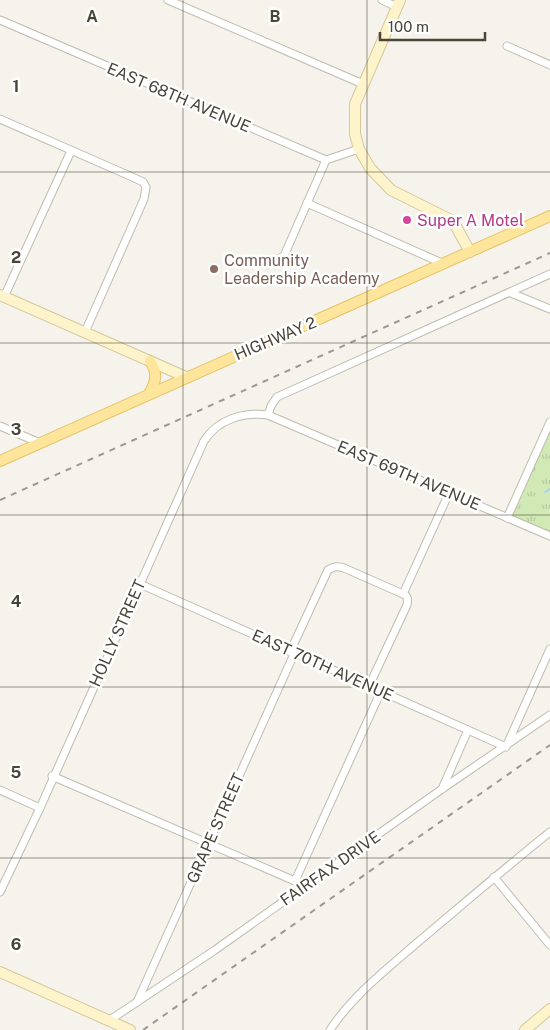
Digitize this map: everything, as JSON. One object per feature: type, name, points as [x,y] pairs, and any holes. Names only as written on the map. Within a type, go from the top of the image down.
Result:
[{"type":"main road","name":"HIGHWAY 2","points":[[0,461],[550,216]]},
{"type":"main road","points":[[149,394],[156,375],[150,361]]},
{"type":"street","points":[[168,0],[363,84]]},
{"type":"street","points":[[382,0],[399,3],[355,104],[355,134],[359,149],[370,168],[391,190],[453,221],[470,252]]},
{"type":"street","name":"EAST 68TH AVENUE","points":[[0,20],[326,160]]},
{"type":"street","points":[[507,46],[550,65]]},
{"type":"street","points":[[0,119],[143,182],[147,190],[86,332]]},
{"type":"street","points":[[268,264],[284,256],[326,160],[359,149]]},
{"type":"street","points":[[71,151],[2,296],[186,377]]},
{"type":"street","points":[[307,203],[444,264]]},
{"type":"street","points":[[268,415],[277,397],[550,274]]},
{"type":"street","points":[[511,293],[550,309]]},
{"type":"street","name":"HOLLY STREET","points":[[0,892],[40,808],[52,776],[206,438],[221,424],[234,417],[255,413],[268,415]]},
{"type":"street","name":"EAST 69TH AVENUE","points":[[268,415],[550,536]]},
{"type":"street","points":[[507,518],[550,422]]},
{"type":"street","points":[[0,426],[40,443]]},
{"type":"street","points":[[369,686],[407,605],[407,596],[403,594],[449,493]]},
{"type":"street","name":"GRAPE STREET","points":[[136,1002],[328,570],[339,566],[403,594]]},
{"type":"street","name":"EAST 70TH AVENUE","points":[[140,584],[506,747]]},
{"type":"street","points":[[506,747],[550,649]]},
{"type":"street","points":[[295,881],[381,691]]},
{"type":"street","name":"FAIRFAX DRIVE","points":[[110,1020],[550,715]]},
{"type":"street","points":[[442,789],[468,730]]},
{"type":"street","points":[[52,776],[295,881],[303,887]]},
{"type":"street","points":[[0,790],[40,808]]},
{"type":"street","points":[[330,1030],[354,999],[388,968],[550,832]]},
{"type":"street","points":[[494,878],[550,945]]},
{"type":"street","points":[[0,972],[130,1030]]},
{"type":"street","points":[[525,1030],[550,1009]]},
{"type":"green space","points":[[550,422],[550,536],[507,518]]},
{"type":"waterway","points":[[545,492],[550,489]]},
{"type":"railway","points":[[0,500],[550,253]]},
{"type":"railway","points":[[143,1030],[550,745]]},
{"type":"place","name":"Super A Motel","points":[[407,220]]},
{"type":"place","name":"Community Leadership Academy","points":[[214,269]]}]
